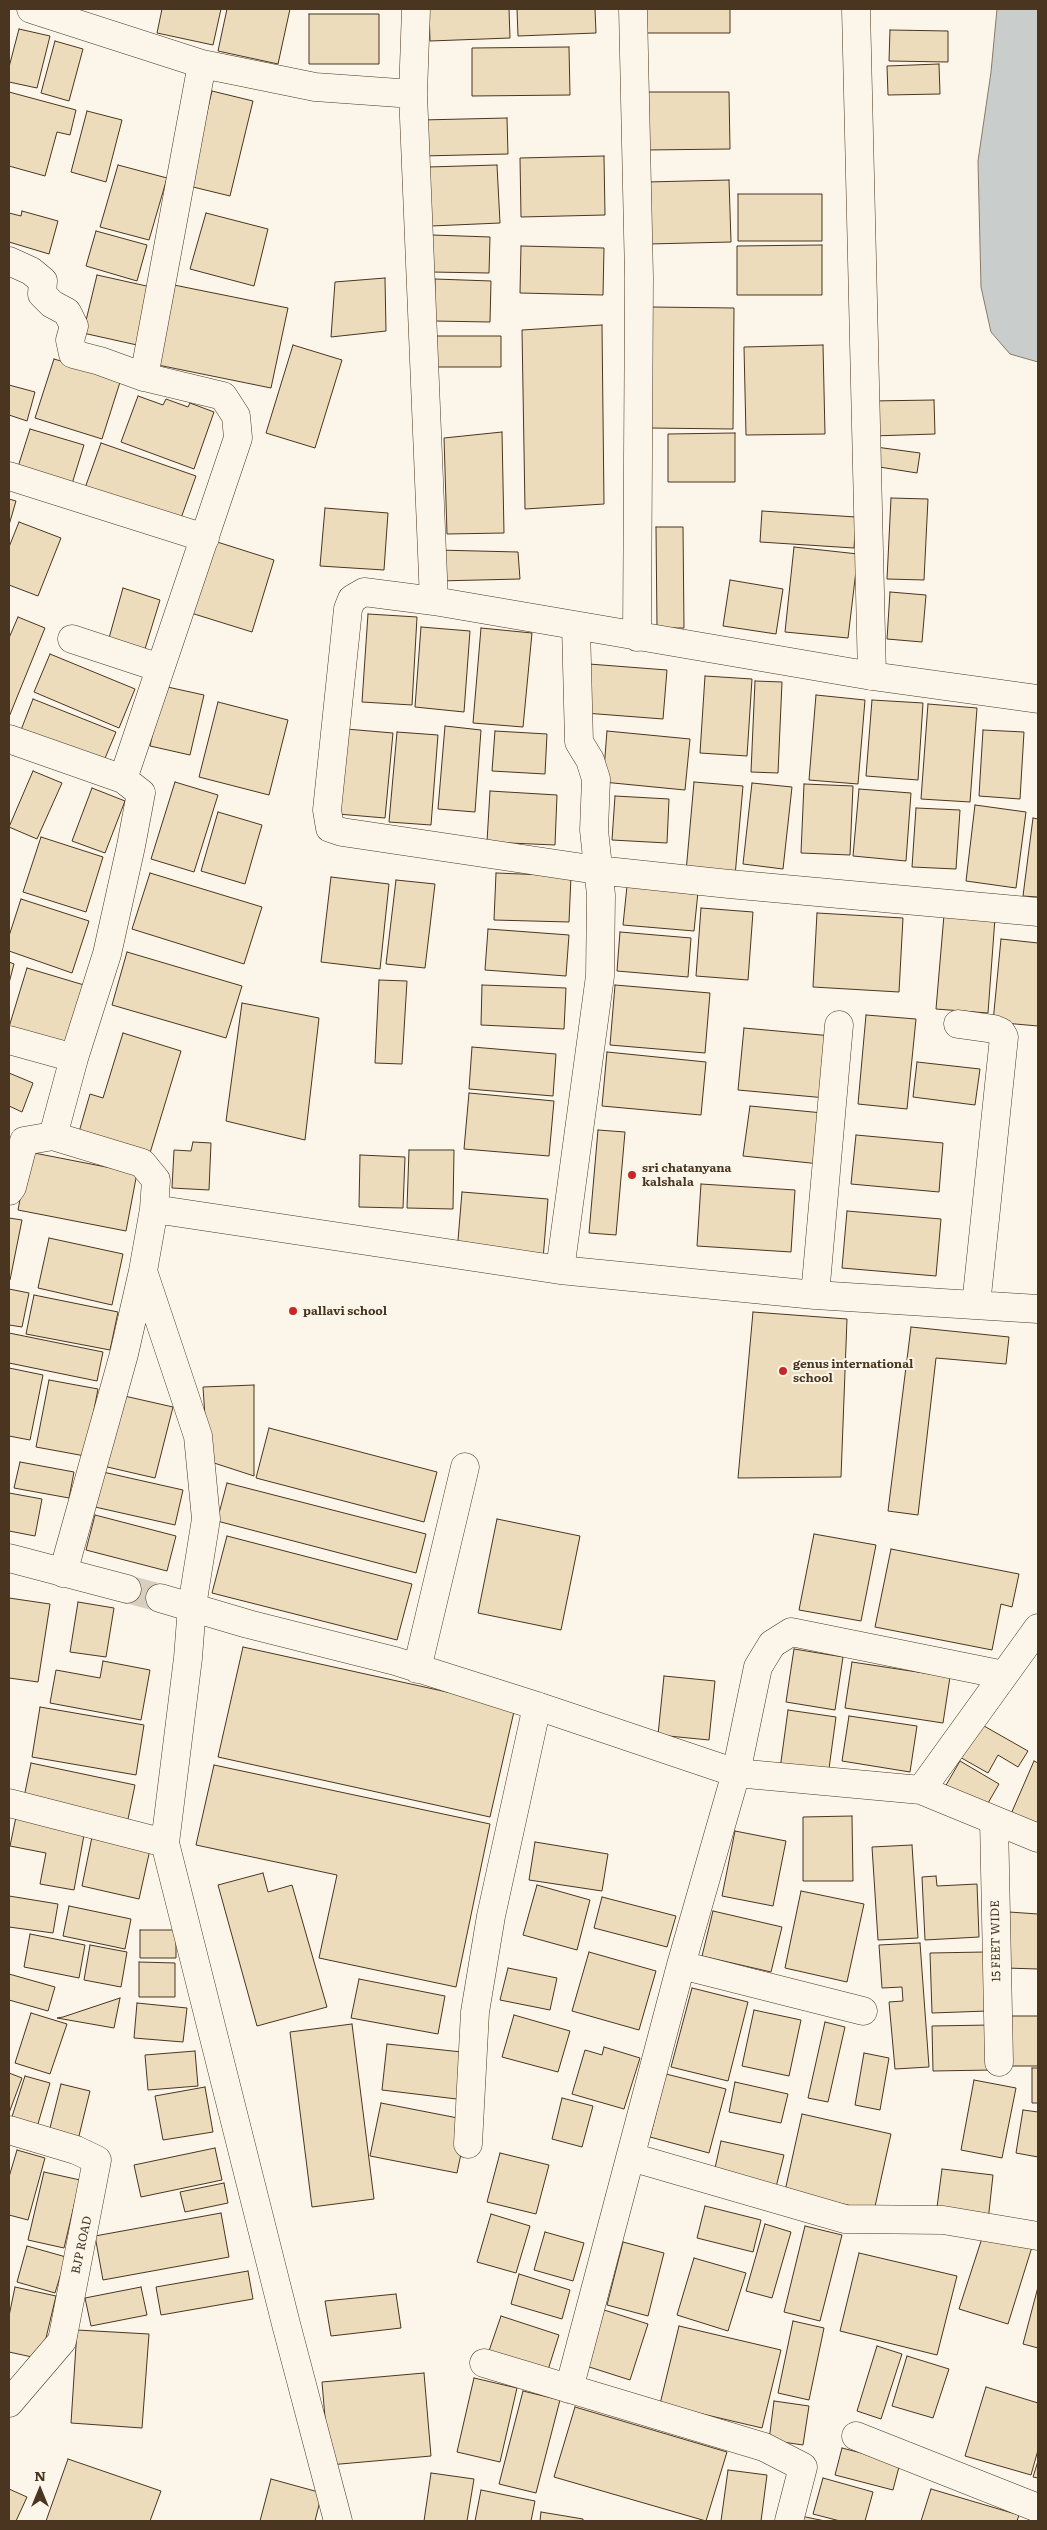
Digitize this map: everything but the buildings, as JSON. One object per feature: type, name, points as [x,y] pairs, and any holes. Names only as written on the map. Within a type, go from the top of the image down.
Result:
[{"type":"street","points":[[31,9],[202,64],[315,87],[413,94]]},
{"type":"street","points":[[416,9],[413,94],[434,601]]},
{"type":"street","points":[[633,9],[639,277],[637,637]]},
{"type":"street","points":[[856,9],[872,676]]},
{"type":"street","points":[[144,378],[202,64]]},
{"type":"street","points":[[9,261],[31,271],[43,280],[42,294],[52,304],[67,312],[74,326],[70,340],[73,354],[100,361],[144,378],[223,396],[236,416],[238,438],[123,779]]},
{"type":"street","points":[[9,476],[205,538]]},
{"type":"street","points":[[1038,698],[872,676],[434,601],[364,592],[352,599],[348,609],[326,810],[330,828],[342,832],[597,870],[1038,912]]},
{"type":"street","points":[[560,1270],[600,976],[601,895],[594,830],[596,779],[590,760],[579,742],[576,626]]},
{"type":"street","points":[[72,639],[160,668]]},
{"type":"street","points":[[9,739],[123,779],[141,793],[107,954],[74,1058],[53,1136]]},
{"type":"street","points":[[958,1024],[994,1029],[1001,1032],[1004,1037],[976,1305]]},
{"type":"street","points":[[815,1295],[839,1025]]},
{"type":"street","points":[[9,1040],[74,1058]]},
{"type":"street","points":[[9,1191],[12,1187],[24,1141],[53,1136],[142,1163],[156,1180],[154,1209],[144,1271],[124,1354],[63,1573]]},
{"type":"street","points":[[154,1209],[560,1270],[815,1295],[1038,1309]]},
{"type":"street","points":[[144,1271],[198,1436],[206,1519],[192,1606],[188,1658],[165,1843],[283,2314],[338,2521]]},
{"type":"street","points":[[417,1669],[465,1467]]},
{"type":"street","points":[[9,1558],[127,1589]]},
{"type":"street","points":[[160,1598],[248,1624],[417,1669],[537,1706],[736,1772],[921,1790],[1038,1838]]},
{"type":"street","points":[[921,1790],[1038,1628]]},
{"type":"street","points":[[569,2389],[681,1965],[736,1772],[758,1667],[772,1644],[791,1632],[1004,1675]]},
{"type":"street","points":[[468,2144],[475,2012],[491,1916],[537,1706]]},
{"type":"street","points":[[9,1803],[165,1843]]},
{"type":"street","name":"15 FEET WIDE","points":[[994,1820],[999,2062]]},
{"type":"street","points":[[681,1965],[863,2011]]},
{"type":"street","name":"BJP ROAD","points":[[9,2130],[76,2150],[97,2160],[62,2341],[9,2403]]},
{"type":"street","points":[[631,2157],[845,2220],[943,2220],[1038,2236]]},
{"type":"street","points":[[484,2363],[764,2447],[803,2467],[789,2521]]},
{"type":"street","points":[[856,2436],[1038,2508]]},
{"type":"shaded area","points":[[997,9],[1038,9],[1038,362],[1010,354],[991,332],[981,287],[978,161],[991,72]]},
{"type":"tunnel","points":[[127,1589],[160,1598]]},
{"type":"place","name":"sri chatanyana kalshala","points":[[632,1175]]},
{"type":"place","name":"pallavi school","points":[[293,1311]]},
{"type":"place","name":"genus international school","points":[[783,1371]]}]
